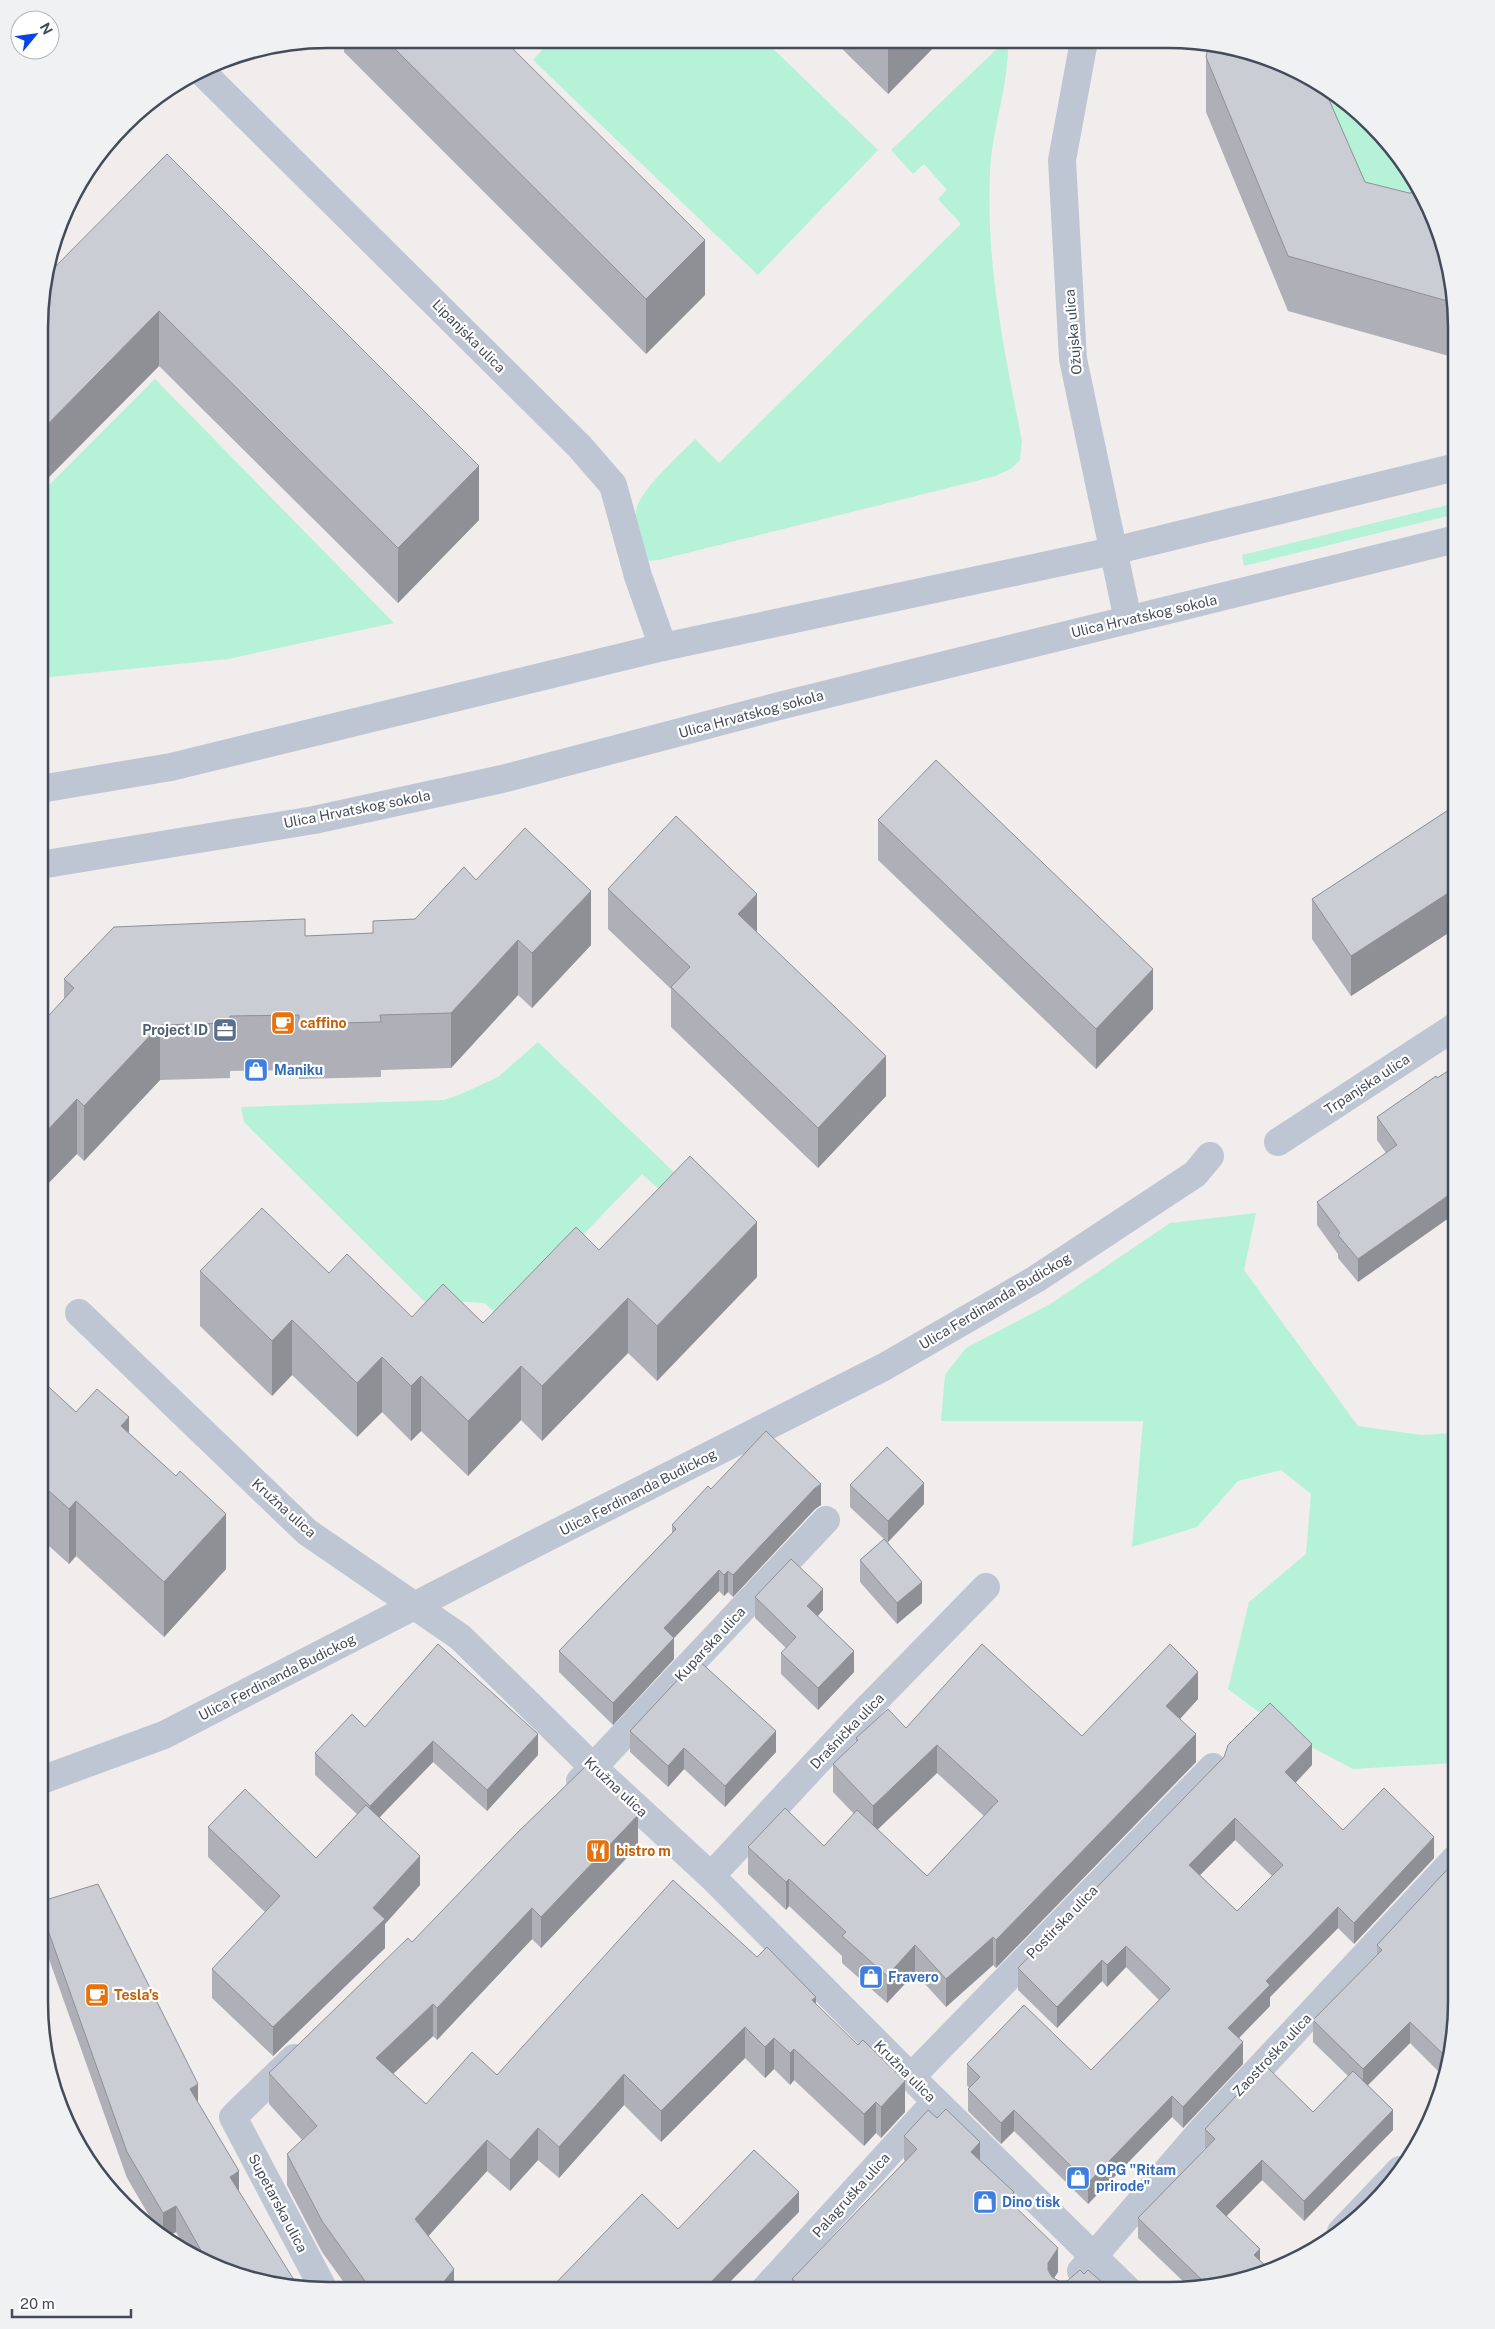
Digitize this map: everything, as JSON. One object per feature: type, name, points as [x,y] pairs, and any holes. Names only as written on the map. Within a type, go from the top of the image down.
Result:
[{"type":"street","name":"Ožujska ulica","points":[[1083,48],[1062,160],[1073,358],[1128,620]]},
{"type":"street","name":"Lipanjska ulica","points":[[205,75],[580,447],[613,486],[638,576],[663,647]]},
{"type":"street","points":[[48,788],[172,766],[663,647],[1113,551],[1448,469]]},
{"type":"street","name":"Ulica Hrvatskog sokola","points":[[48,864],[314,820],[502,779],[783,705],[1448,541]]},
{"type":"street","name":"Trpanjska ulica","points":[[1278,1142],[1448,1031]]},
{"type":"street","name":"Ulica Ferdinanda Budickog","points":[[48,1778],[164,1735],[884,1368],[1036,1279],[1196,1174],[1210,1156]]},
{"type":"street","name":"Kružna ulica","points":[[79,1313],[307,1532],[460,1637],[594,1768],[710,1876],[1120,2282]]},
{"type":"street","name":"Kuparska ulica","points":[[566,1795],[594,1768],[826,1520]]},
{"type":"street","name":"Drašnička ulica","points":[[710,1876],[858,1718],[986,1588]]},
{"type":"street","name":"Postirska ulica","points":[[911,2077],[1213,1767]]},
{"type":"street","name":"Zaostroška ulica","points":[[1070,2282],[1202,2131],[1448,1867]]},
{"type":"street","name":"Supetarska ulica","points":[[311,2042],[233,2117],[320,2282]]},
{"type":"street","name":"Palagruška ulica","points":[[771,2282],[936,2102]]},
{"type":"green space","points":[[544,48],[772,48],[878,150],[758,275],[533,60]]},
{"type":"green space","points":[[998,48],[1008,48],[1006,74],[991,156],[989,208],[998,308],[1022,441],[1020,460],[1012,468],[996,476],[659,560],[646,561],[637,527],[637,507],[647,490],[663,472],[695,439],[719,463],[961,224],[938,199],[947,190],[924,164],[913,174],[891,150]]},
{"type":"green space","points":[[1329,99],[1352,117],[1390,157],[1419,204],[1429,228],[1372,226],[1329,138]]},
{"type":"green space","points":[[155,379],[394,623],[228,659],[48,677],[48,486]]},
{"type":"green space","points":[[1448,505],[1448,516],[1244,566],[1242,555]]},
{"type":"green space","points":[[538,1042],[678,1176],[662,1192],[642,1174],[502,1318],[484,1303],[452,1301],[435,1312],[244,1122],[241,1107],[444,1100],[498,1077]]},
{"type":"green space","points":[[1256,1213],[1244,1270],[1358,1426],[1421,1435],[1448,1433],[1448,1763],[1353,1769],[1292,1737],[1228,1689],[1249,1602],[1306,1554],[1311,1494],[1281,1470],[1238,1481],[1197,1527],[1132,1547],[1143,1421],[941,1421],[945,1375],[966,1348],[1052,1303],[1170,1223]]},
{"type":"building","points":[[394,48],[512,48],[705,240],[646,299]]},
{"type":"building","points":[[1207,51],[1258,62],[1291,76],[1329,99],[1365,182],[1413,193],[1433,237],[1442,273],[1446,301],[1288,256],[1206,57]]},
{"type":"building","points":[[167,154],[479,466],[398,548],[159,311],[48,424],[48,309],[54,268]]},
{"type":"building","points":[[936,760],[1153,969],[1096,1029],[878,820]]},
{"type":"building","points":[[1448,810],[1448,893],[1351,956],[1312,899]]},
{"type":"building","points":[[676,816],[757,894],[738,914],[886,1056],[818,1128],[671,987],[690,967],[608,889]]},
{"type":"building","points":[[525,828],[591,891],[532,953],[518,940],[451,1013],[380,1015],[381,1022],[299,1024],[299,1015],[230,1016],[230,1023],[160,1025],[84,1106],[77,1099],[48,1130],[48,1016],[74,988],[64,979],[114,927],[305,919],[305,936],[373,933],[373,921],[415,919],[464,867],[476,880]]},
{"type":"building","points":[[1448,1071],[1448,1196],[1358,1259],[1338,1235],[1340,1233],[1317,1202],[1397,1145],[1377,1117],[1436,1076],[1437,1078]]},
{"type":"building","points":[[690,1156],[757,1222],[657,1326],[628,1298],[542,1386],[521,1366],[468,1421],[421,1376],[411,1386],[382,1357],[357,1383],[292,1320],[272,1341],[200,1271],[262,1208],[329,1273],[347,1254],[412,1317],[443,1284],[483,1323],[576,1227],[599,1250]]},
{"type":"building","points":[[48,1386],[76,1412],[97,1389],[129,1417],[121,1426],[176,1476],[180,1471],[226,1514],[164,1582],[76,1501],[69,1509],[48,1490]]},
{"type":"building","points":[[766,1431],[821,1484],[815,1488],[733,1575],[728,1571],[724,1575],[719,1570],[664,1628],[674,1638],[613,1703],[559,1651],[676,1529],[672,1525],[708,1486],[711,1489]]},
{"type":"building","points":[[887,1447],[924,1483],[888,1521],[850,1485]]},
{"type":"building","points":[[884,1539],[922,1582],[897,1603],[860,1560]]},
{"type":"building","points":[[791,1559],[823,1589],[807,1606],[854,1651],[818,1688],[781,1653],[796,1637],[755,1597]]},
{"type":"building","points":[[438,1644],[538,1734],[487,1790],[433,1741],[370,1806],[315,1753],[352,1714],[365,1727]]},
{"type":"building","points":[[982,1644],[1082,1736],[1170,1644],[1198,1672],[1166,1706],[1196,1734],[996,1940],[993,1937],[946,1979],[915,1945],[887,1976],[842,1936],[846,1932],[789,1879],[786,1882],[748,1847],[785,1808],[824,1846],[857,1810],[927,1876],[998,1801],[937,1745],[873,1806],[833,1764],[858,1740],[856,1738],[888,1709],[906,1728]]},
{"type":"building","points":[[697,1659],[776,1731],[725,1786],[684,1748],[668,1766],[630,1731]]},
{"type":"building","points":[[1270,1703],[1312,1744],[1285,1772],[1343,1830],[1384,1788],[1434,1837],[1354,1923],[1338,1907],[1266,1981],[1270,1985],[1228,2028],[1243,2042],[1183,2107],[1172,2096],[1088,2183],[1014,2110],[1001,2123],[968,2089],[980,2077],[967,2064],[1024,2005],[1091,2070],[1170,1989],[1126,1946],[1107,1965],[1102,1960],[1057,2007],[1018,1968],[1224,1757],[1228,1745]],"holes":[[[1235,1818],[1283,1865],[1237,1911],[1189,1865]]]},
{"type":"building","points":[[586,1766],[638,1815],[541,1917],[532,1908],[437,2008],[433,2004],[376,2058],[426,2104],[472,2052],[497,2075],[673,1880],[757,1957],[767,1947],[816,1997],[812,2000],[858,2045],[863,2040],[905,2081],[881,2107],[876,2102],[864,2114],[794,2049],[790,2053],[774,2038],[765,2047],[745,2027],[661,2111],[624,2074],[559,2147],[538,2128],[510,2160],[487,2140],[415,2219],[454,2269],[444,2282],[366,2282],[322,2221],[287,2154],[317,2126],[269,2073],[408,1938],[412,1942],[518,1832]]},
{"type":"building","points":[[245,1789],[316,1858],[366,1805],[420,1856],[373,1908],[385,1919],[273,2027],[212,1969],[280,1896],[208,1827]]},
{"type":"building","points":[[1448,1869],[1448,2002],[1442,2053],[1410,2022],[1363,2069],[1313,2020],[1382,1950],[1377,1945]]},
{"type":"building","points":[[98,1884],[198,2084],[190,2089],[239,2171],[230,2177],[294,2279],[237,2267],[204,2253],[176,2206],[163,2213],[127,2152],[48,1930],[48,1899]]},
{"type":"building","points":[[1265,2065],[1313,2112],[1353,2071],[1393,2110],[1304,2201],[1262,2160],[1216,2206],[1260,2249],[1254,2255],[1264,2264],[1240,2272],[1201,2279],[1138,2218],[1215,2139],[1205,2129]]},
{"type":"building","points":[[946,2109],[980,2142],[971,2152],[1014,2192],[1007,2199],[1058,2248],[1048,2263],[1048,2270],[1052,2277],[1059,2281],[1067,2281],[1080,2270],[1084,2274],[1088,2270],[1102,2282],[796,2282],[792,2279],[917,2149],[904,2136],[928,2110],[937,2118]]},
{"type":"building","points":[[754,2150],[799,2192],[711,2282],[557,2282],[642,2194],[678,2229]]},
{"type":"place","name":"caffino","points":[[283,1023]]},
{"type":"place","name":"Project ID","points":[[225,1030]]},
{"type":"place","name":"Maniku","points":[[256,1070]]},
{"type":"place","name":"bistro m","points":[[598,1851]]},
{"type":"place","name":"Fravero","points":[[871,1977]]},
{"type":"place","name":"Tesla's","points":[[97,1995]]},
{"type":"place","name":"OPG \"Ritam prirode\"","points":[[1078,2178]]},
{"type":"place","name":"Dino tisk","points":[[985,2202]]}]
